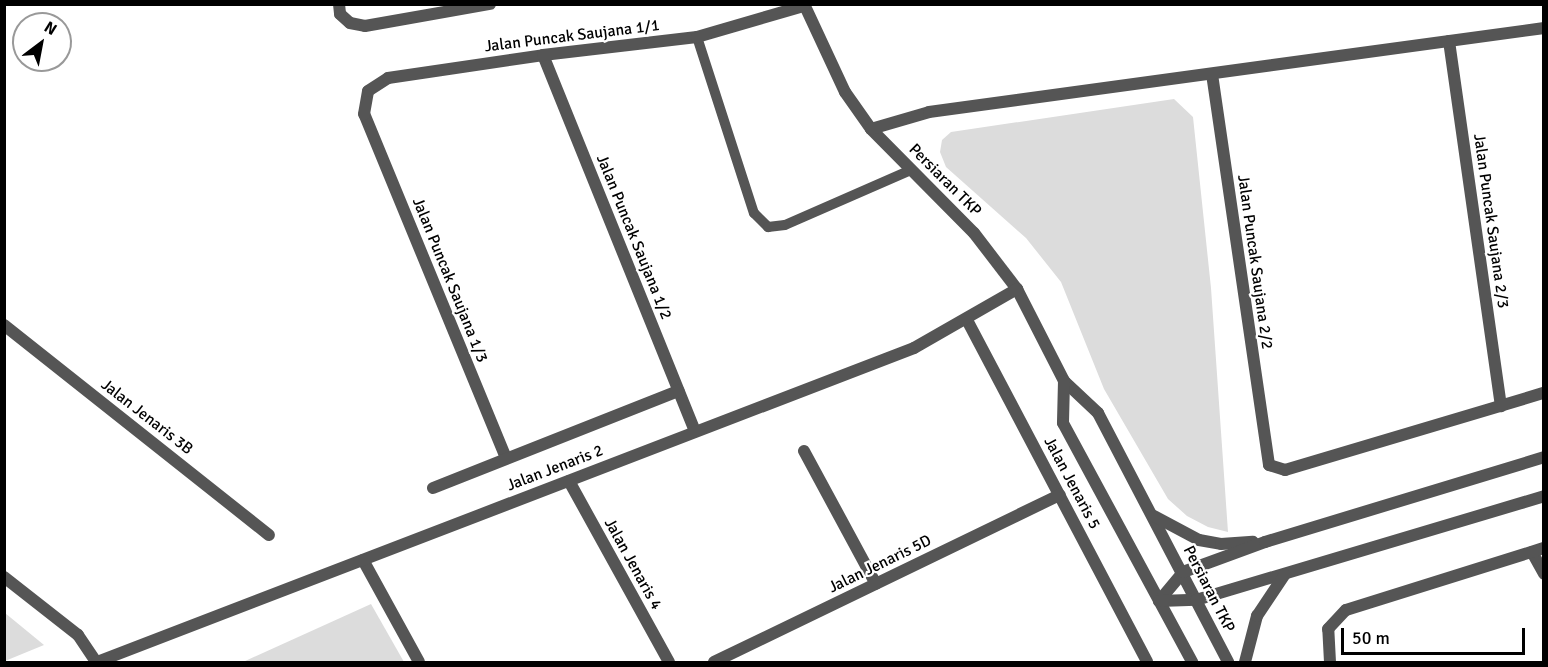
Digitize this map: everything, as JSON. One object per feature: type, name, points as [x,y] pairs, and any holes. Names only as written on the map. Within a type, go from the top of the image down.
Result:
[{"type":"street","points":[[339,4],[340,14],[350,23],[365,26],[490,4]]},
{"type":"street","name":"Jalan Puncak Saujana 1/1","points":[[364,114],[368,92],[388,78],[543,55],[698,38],[804,5]]},
{"type":"street","name":"Persiaran TKP","points":[[804,5],[845,92],[871,129],[974,232],[1017,289],[1064,381],[1098,413],[1183,572],[1228,663]]},
{"type":"street","points":[[871,129],[929,112],[1544,28]]},
{"type":"street","name":"Jalan Puncak Saujana 2/3","points":[[1449,41],[1501,406]]},
{"type":"street","name":"Jalan Puncak Saujana 1/2","points":[[543,55],[695,432]]},
{"type":"street","name":"Jalan Puncak Saujana 2/2","points":[[1212,74],[1269,465],[1285,470],[1501,406]]},
{"type":"street","name":"Jalan Puncak Saujana 1/3","points":[[364,114],[506,458]]},
{"type":"street","name":"Jalan Jenaris 2","points":[[96,663],[914,348],[967,320],[1017,289]]},
{"type":"street","name":"Jalan Jenaris 5","points":[[967,320],[1060,495],[1142,661]]},
{"type":"street","name":"Jalan Jenaris 3B","points":[[4,325],[269,535]]},
{"type":"street","name":"Persiaran TKP","points":[[1064,381],[1063,423],[1192,663]]},
{"type":"street","points":[[433,488],[678,391]]},
{"type":"street","points":[[1501,406],[1544,393]]},
{"type":"street","points":[[804,451],[876,584]]},
{"type":"street","points":[[1159,601],[1183,572],[1265,542],[1544,457]]},
{"type":"street","name":"Jalan Jenaris 4","points":[[569,481],[669,663]]},
{"type":"street","name":"Jalan Jenaris 5D","points":[[714,663],[1060,495]]},
{"type":"street","points":[[1159,601],[1196,600],[1544,496]]},
{"type":"street","points":[[1153,515],[1199,540],[1221,544],[1265,542]]},
{"type":"street","points":[[1330,663],[1328,629],[1346,610],[1538,550],[1544,574]]},
{"type":"street","points":[[363,560],[419,663]]},
{"type":"street","points":[[1245,663],[1257,615],[1285,574]]},
{"type":"street","points":[[4,577],[78,635],[96,663]]},
{"type":"lane","points":[[698,38],[754,213],[768,226],[785,225],[911,170]]},
{"type":"shaded area","points":[[1174,99],[1193,117],[1211,288],[1228,532],[1208,527],[1187,516],[1168,499],[1104,389],[1061,282],[1026,238],[946,167],[940,152],[942,140],[951,132]]},
{"type":"shaded area","points":[[371,604],[404,662],[243,662]]},
{"type":"shaded area","points":[[5,613],[44,645],[5,661]]}]
